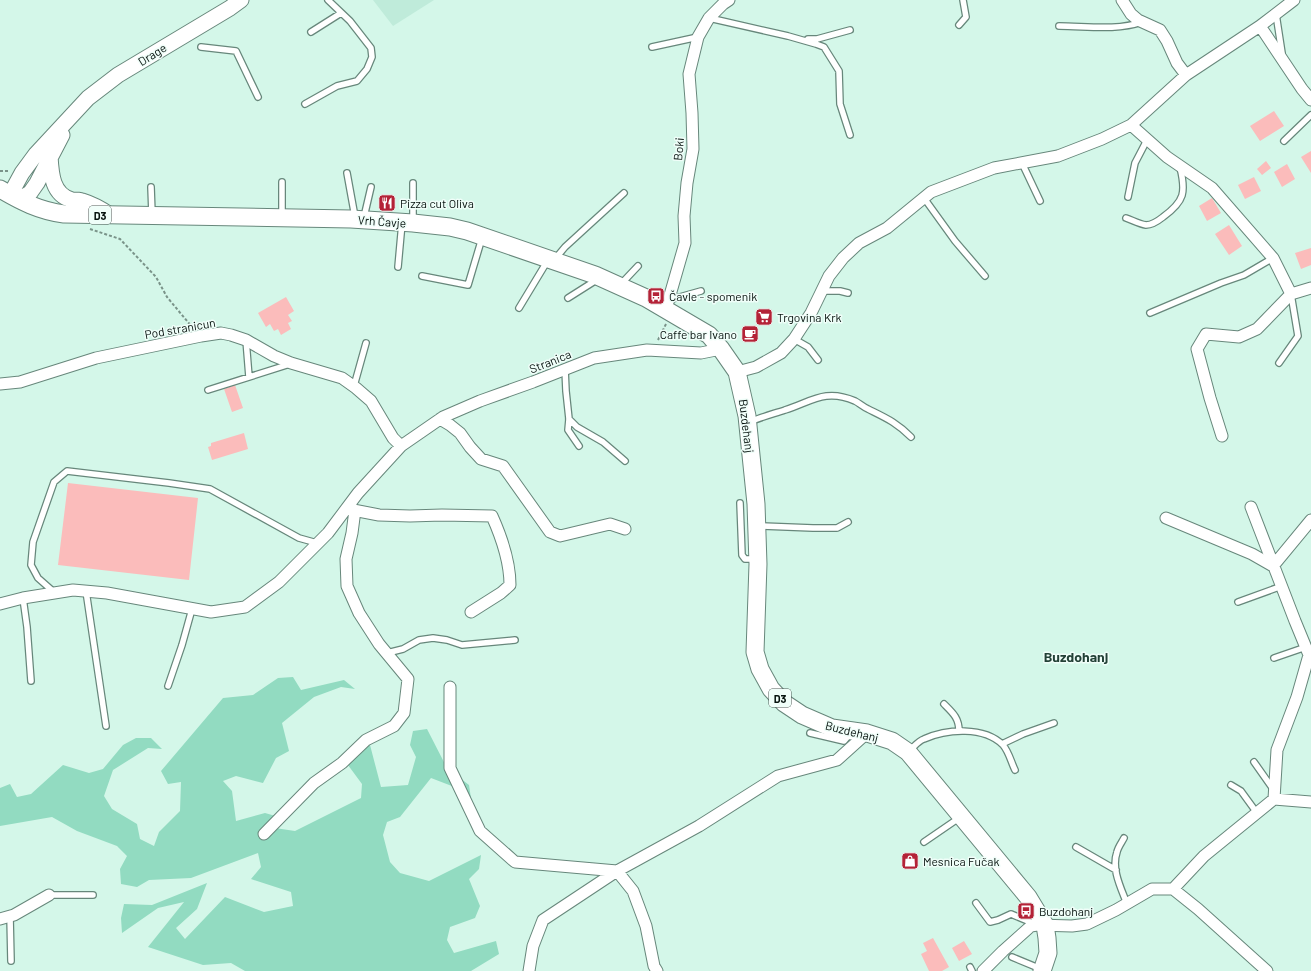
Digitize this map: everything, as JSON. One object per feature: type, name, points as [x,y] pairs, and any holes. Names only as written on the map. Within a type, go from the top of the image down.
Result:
[{"type":"main road","name":"Drage","points":[[71,118],[37,183],[30,193],[25,196],[9,194],[36,154],[88,98],[118,75],[241,0]]},
{"type":"main road","points":[[50,156],[50,172],[59,192],[72,200],[81,200],[95,206],[110,215]]},
{"type":"main road","name":"Vrh Čavje","points":[[9,194],[29,204],[53,212],[75,214],[360,219],[450,227],[483,236],[601,277],[667,311],[709,335],[722,349]]},
{"type":"main road","name":"Buzdehanj","points":[[722,349],[737,372],[743,393],[748,423],[756,504],[758,559],[755,652],[760,669],[771,689],[784,703],[802,715],[832,728],[859,732],[892,741],[908,752],[1028,897],[1040,925]]},
{"type":"main road","name":"D3","points":[[1040,925],[1048,938],[1048,953],[1043,970]]},
{"type":"street","points":[[1122,0],[1131,14],[1142,22],[1160,30],[1186,75]]},
{"type":"street","points":[[737,372],[756,367],[781,353],[794,339],[811,312],[829,276],[843,258],[859,244],[887,228],[931,192],[994,168],[1058,156],[1102,139],[1131,125],[1186,75],[1260,26],[1294,0]]},
{"type":"street","name":"Boki","points":[[667,311],[685,243],[684,209],[686,183],[693,148],[689,74],[698,37],[709,18],[723,1]]},
{"type":"street","points":[[1260,26],[1311,100]]},
{"type":"street","points":[[1131,125],[1167,157],[1212,188],[1273,258],[1291,294]]},
{"type":"street","points":[[1222,436],[1197,349],[1206,334],[1239,337],[1257,330],[1291,294],[1311,288]]},
{"type":"street","name":"Pod stranicun","points":[[0,384],[20,382],[96,358],[221,333],[246,340],[291,364],[342,378],[371,401],[393,438],[401,446]]},
{"type":"street","name":"Stranica","points":[[0,604],[23,598],[74,590],[107,593],[211,612],[245,607],[279,582],[328,533],[350,509],[358,493],[401,446],[440,419],[480,401],[534,382],[594,358],[647,350],[701,353],[722,349]]},
{"type":"street","points":[[440,419],[450,424],[460,433],[470,447],[482,459],[503,466],[550,532],[560,536],[610,524],[625,529]]},
{"type":"street","points":[[1174,889],[1204,856],[1257,813],[1274,795],[1277,750],[1297,697],[1309,655],[1251,507]]},
{"type":"street","points":[[264,834],[314,783],[342,763],[366,740],[394,726],[404,713],[408,679],[379,644],[359,613],[347,586],[346,559],[352,533],[350,509],[379,515],[492,516],[498,529],[505,554],[510,575],[510,585],[501,593],[471,612]]},
{"type":"street","points":[[1166,518],[1252,554],[1273,566]]},
{"type":"street","points":[[1273,566],[1311,520]]},
{"type":"street","points":[[450,687],[450,768],[480,831],[515,862],[617,871],[633,891],[646,926],[654,966],[657,971]]},
{"type":"street","points":[[529,971],[534,946],[543,920],[617,871],[699,826],[778,776],[837,760],[859,732]]},
{"type":"street","points":[[1274,795],[1311,802]]},
{"type":"street","points":[[983,971],[1031,926],[1072,926],[1087,924],[1127,904],[1152,889],[1174,889],[1267,971]]},
{"type":"street","points":[[5,918],[49,895]]},
{"type":"lane","points":[[305,104],[337,86],[357,81],[367,69],[372,58],[371,48],[350,21],[328,0]]},
{"type":"lane","points":[[959,25],[966,17],[963,0]]},
{"type":"lane","points":[[311,32],[341,13]]},
{"type":"lane","points":[[1276,14],[1282,60]]},
{"type":"lane","points":[[709,18],[802,40],[824,47],[839,70],[840,104],[850,135]]},
{"type":"lane","points":[[1059,26],[1132,26],[1142,22]]},
{"type":"lane","points":[[802,40],[817,39],[850,30]]},
{"type":"lane","points":[[652,47],[698,37]]},
{"type":"lane","points":[[201,47],[236,51],[258,97]]},
{"type":"lane","points":[[1284,141],[1311,116]]},
{"type":"lane","points":[[1128,197],[1135,163],[1147,140]]},
{"type":"lane","points":[[1022,163],[1040,201]]},
{"type":"lane","points":[[1126,218],[1147,225],[1152,224],[1175,208],[1182,197],[1184,183],[1180,166]]},
{"type":"lane","points":[[347,173],[360,219]]},
{"type":"lane","points":[[282,182],[282,217]]},
{"type":"lane","points":[[398,267],[408,223],[413,183]]},
{"type":"lane","points":[[151,187],[152,215]]},
{"type":"lane","points":[[360,219],[371,187]]},
{"type":"lane","points":[[519,308],[551,259],[624,193]]},
{"type":"lane","points":[[924,198],[955,241],[986,276]]},
{"type":"lane","points":[[422,276],[468,285],[483,236]]},
{"type":"lane","points":[[1150,313],[1221,283],[1244,275],[1273,258]]},
{"type":"lane","points":[[620,286],[638,266]]},
{"type":"lane","points":[[568,298],[601,277]]},
{"type":"lane","points":[[667,311],[702,291]]},
{"type":"lane","points":[[821,292],[840,291],[848,293]]},
{"type":"lane","points":[[1279,363],[1298,336],[1291,294]]},
{"type":"lane","points":[[794,339],[808,347],[818,360]]},
{"type":"lane","points":[[246,340],[249,377]]},
{"type":"lane","points":[[354,386],[366,343]]},
{"type":"lane","points":[[208,390],[291,364]]},
{"type":"lane","points":[[565,369],[568,430],[579,446]]},
{"type":"lane","points":[[748,423],[815,398],[827,395],[839,396],[855,401],[884,416],[901,427],[911,437]]},
{"type":"lane","points":[[568,419],[577,427],[603,442],[625,461]]},
{"type":"lane","points":[[55,593],[38,578],[31,565],[33,542],[54,482],[67,471],[210,489],[299,538],[318,543]]},
{"type":"lane","points":[[740,503],[742,555],[745,559],[758,559]]},
{"type":"lane","points":[[756,526],[837,528],[848,522]]},
{"type":"lane","points":[[1238,602],[1282,586]]},
{"type":"lane","points":[[86,591],[106,726]]},
{"type":"lane","points":[[23,598],[27,627],[30,681]]},
{"type":"lane","points":[[168,686],[192,609]]},
{"type":"lane","points":[[387,653],[403,649],[419,640],[433,638],[462,644],[515,640]]},
{"type":"lane","points":[[1274,658],[1306,647]]},
{"type":"lane","points":[[944,704],[959,723],[959,731]]},
{"type":"lane","points":[[1002,744],[1023,734],[1054,723]]},
{"type":"lane","points":[[908,752],[922,739],[941,734],[959,731],[984,733],[1002,744],[1007,750],[1015,770]]},
{"type":"lane","points":[[810,733],[844,742],[859,732]]},
{"type":"lane","points":[[1254,762],[1274,795]]},
{"type":"lane","points":[[1230,785],[1241,790],[1257,813]]},
{"type":"lane","points":[[924,842],[961,816]]},
{"type":"lane","points":[[1124,838],[1116,851],[1115,863],[1116,876],[1127,904]]},
{"type":"lane","points":[[1076,847],[1116,870]]},
{"type":"lane","points":[[49,895],[93,895]]},
{"type":"lane","points":[[976,903],[990,922],[1011,914],[1040,925]]},
{"type":"lane","points":[[5,918],[11,961]]},
{"type":"lane","points":[[1012,957],[1043,970]]},
{"type":"path","points":[[86,227],[120,239],[156,277],[167,297],[201,336]]},
{"type":"path","points":[[658,341],[667,311]]},
{"type":"shaded area","points":[[373,0],[434,0],[393,26]]},
{"type":"shaded area","points":[[293,677],[301,690],[344,680],[355,689],[341,687],[314,697],[282,723],[289,751],[276,758],[263,783],[236,776],[223,781],[232,791],[236,821],[265,813],[279,817],[268,827],[295,831],[361,798],[362,784],[345,761],[370,745],[381,787],[408,785],[416,757],[410,745],[413,731],[427,729],[447,768],[469,785],[473,812],[457,788],[431,778],[400,817],[387,822],[383,835],[390,862],[400,873],[429,881],[481,855],[479,869],[469,879],[480,906],[475,918],[450,927],[447,940],[454,953],[496,941],[499,954],[471,971],[245,971],[231,963],[203,965],[148,947],[184,902],[158,908],[122,933],[121,918],[124,904],[152,905],[207,883],[197,909],[176,928],[185,939],[225,897],[264,912],[293,906],[291,892],[251,879],[261,867],[258,853],[191,878],[149,880],[137,887],[121,884],[120,869],[127,856],[117,846],[77,831],[52,817],[0,826],[0,788],[10,784],[17,797],[31,794],[63,765],[89,773],[103,769],[123,745],[136,738],[151,738],[162,749],[148,748],[113,770],[104,796],[112,809],[137,824],[140,839],[154,846],[159,832],[180,811],[181,782],[168,784],[161,771],[223,698],[253,695],[278,678]]},
{"type":"building","points":[[1274,111],[1284,126],[1260,141],[1250,126]]},
{"type":"building","points":[[1311,151],[1311,173],[1301,157]]},
{"type":"building","points":[[1266,161],[1271,168],[1262,175],[1257,169]]},
{"type":"building","points":[[1287,164],[1295,179],[1282,187],[1274,172]]},
{"type":"building","points":[[1254,177],[1261,191],[1245,199],[1238,185]]},
{"type":"building","points":[[1212,198],[1221,213],[1207,221],[1199,206]]},
{"type":"building","points":[[1229,225],[1242,246],[1229,255],[1215,234]]},
{"type":"building","points":[[1311,248],[1311,265],[1301,269],[1295,253]]},
{"type":"building","points":[[286,297],[294,311],[288,315],[292,321],[288,323],[291,329],[281,335],[278,329],[274,331],[270,324],[266,327],[258,313]]},
{"type":"building","points":[[235,385],[243,408],[232,412],[224,389]]},
{"type":"building","points":[[244,433],[248,449],[212,460],[208,447],[211,446],[211,443]]},
{"type":"building","points":[[68,483],[198,498],[189,580],[58,565]]},
{"type":"building","points":[[933,938],[949,967],[942,971],[929,971],[921,954],[927,951],[923,943]]},
{"type":"building","points":[[964,941],[972,954],[959,961],[952,948]]},
{"type":"place","name":"Pizza cut Oliva","points":[[387,203]]},
{"type":"place","name":"Čavle - spomenik","points":[[656,296]]},
{"type":"place","name":"Trgovina Krk","points":[[764,317]]},
{"type":"place","name":"Caffe bar Ivano","points":[[750,334]]},
{"type":"place","name":"Mesnica Fučak","points":[[910,861]]},
{"type":"place","name":"Buzdohanj","points":[[1026,911]]},
{"type":"district","name":"Buzdohanj","points":[[1076,656]]}]
